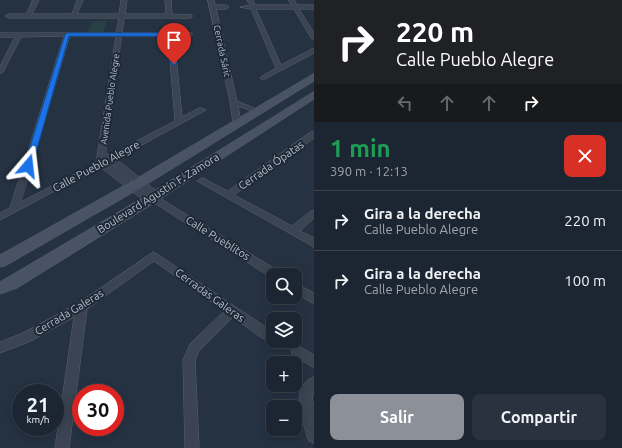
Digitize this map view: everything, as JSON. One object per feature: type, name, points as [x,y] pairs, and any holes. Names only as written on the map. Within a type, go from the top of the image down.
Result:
[{"type":"street","points":[[28,16],[36,0]]},
{"type":"street","points":[[74,16],[80,0]]},
{"type":"street","name":"Avenida Pueblo Alegre","points":[[124,0],[103,152],[100,163],[154,199]]},
{"type":"street","points":[[168,0],[169,16]]},
{"type":"street","name":"Cerrada Sáric","points":[[211,0],[234,102],[237,123]]},
{"type":"street","points":[[250,0],[279,68]]},
{"type":"street","points":[[291,0],[314,38]]},
{"type":"street","points":[[212,7],[226,7]]},
{"type":"street","points":[[243,7],[314,7]]},
{"type":"street","points":[[8,16],[190,16]]},
{"type":"street","points":[[171,34],[179,122]]},
{"type":"street","points":[[0,35],[190,34]]},
{"type":"street","points":[[0,72],[19,35]]},
{"type":"street","points":[[14,210],[67,35]]},
{"type":"street","points":[[263,78],[314,50]]},
{"type":"street","name":"Boulevard Agustín F. Zamora","points":[[0,262],[135,185],[314,77]]},
{"type":"street","name":"Boulevard Agustín F. Zamora","points":[[0,288],[11,284],[154,199],[314,95]]},
{"type":"street","points":[[234,102],[257,111]]},
{"type":"street","name":"Calle Pueblo Alegre","points":[[0,217],[202,110]]},
{"type":"street","name":"Cerrada Ópatas","points":[[227,195],[314,134]]},
{"type":"street","name":"Avenida Pueblo Alegre","points":[[103,152],[135,185]]},
{"type":"street","name":"Cerrada Ópatas","points":[[202,182],[314,243]]},
{"type":"street","name":"Calle Pueblitos","points":[[154,199],[266,269]]},
{"type":"street","points":[[293,231],[314,213]]},
{"type":"street","name":"Cerrada Galeras","points":[[0,348],[27,337],[81,307],[154,256]]},
{"type":"street","name":"Cerradas Galeras","points":[[154,256],[266,334]]},
{"type":"street","points":[[302,291],[314,299]]},
{"type":"street","points":[[62,448],[81,307]]},
{"type":"street","points":[[192,448],[189,360],[194,348],[231,311]]},
{"type":"street","points":[[297,350],[314,362]]},
{"type":"street","points":[[314,383],[306,394],[305,398],[314,436]]},
{"type":"green space","points":[[92,21],[107,21],[103,32],[88,32]]},
{"type":"route","points":[[28,166],[67,35],[171,34],[174,64]]}]
